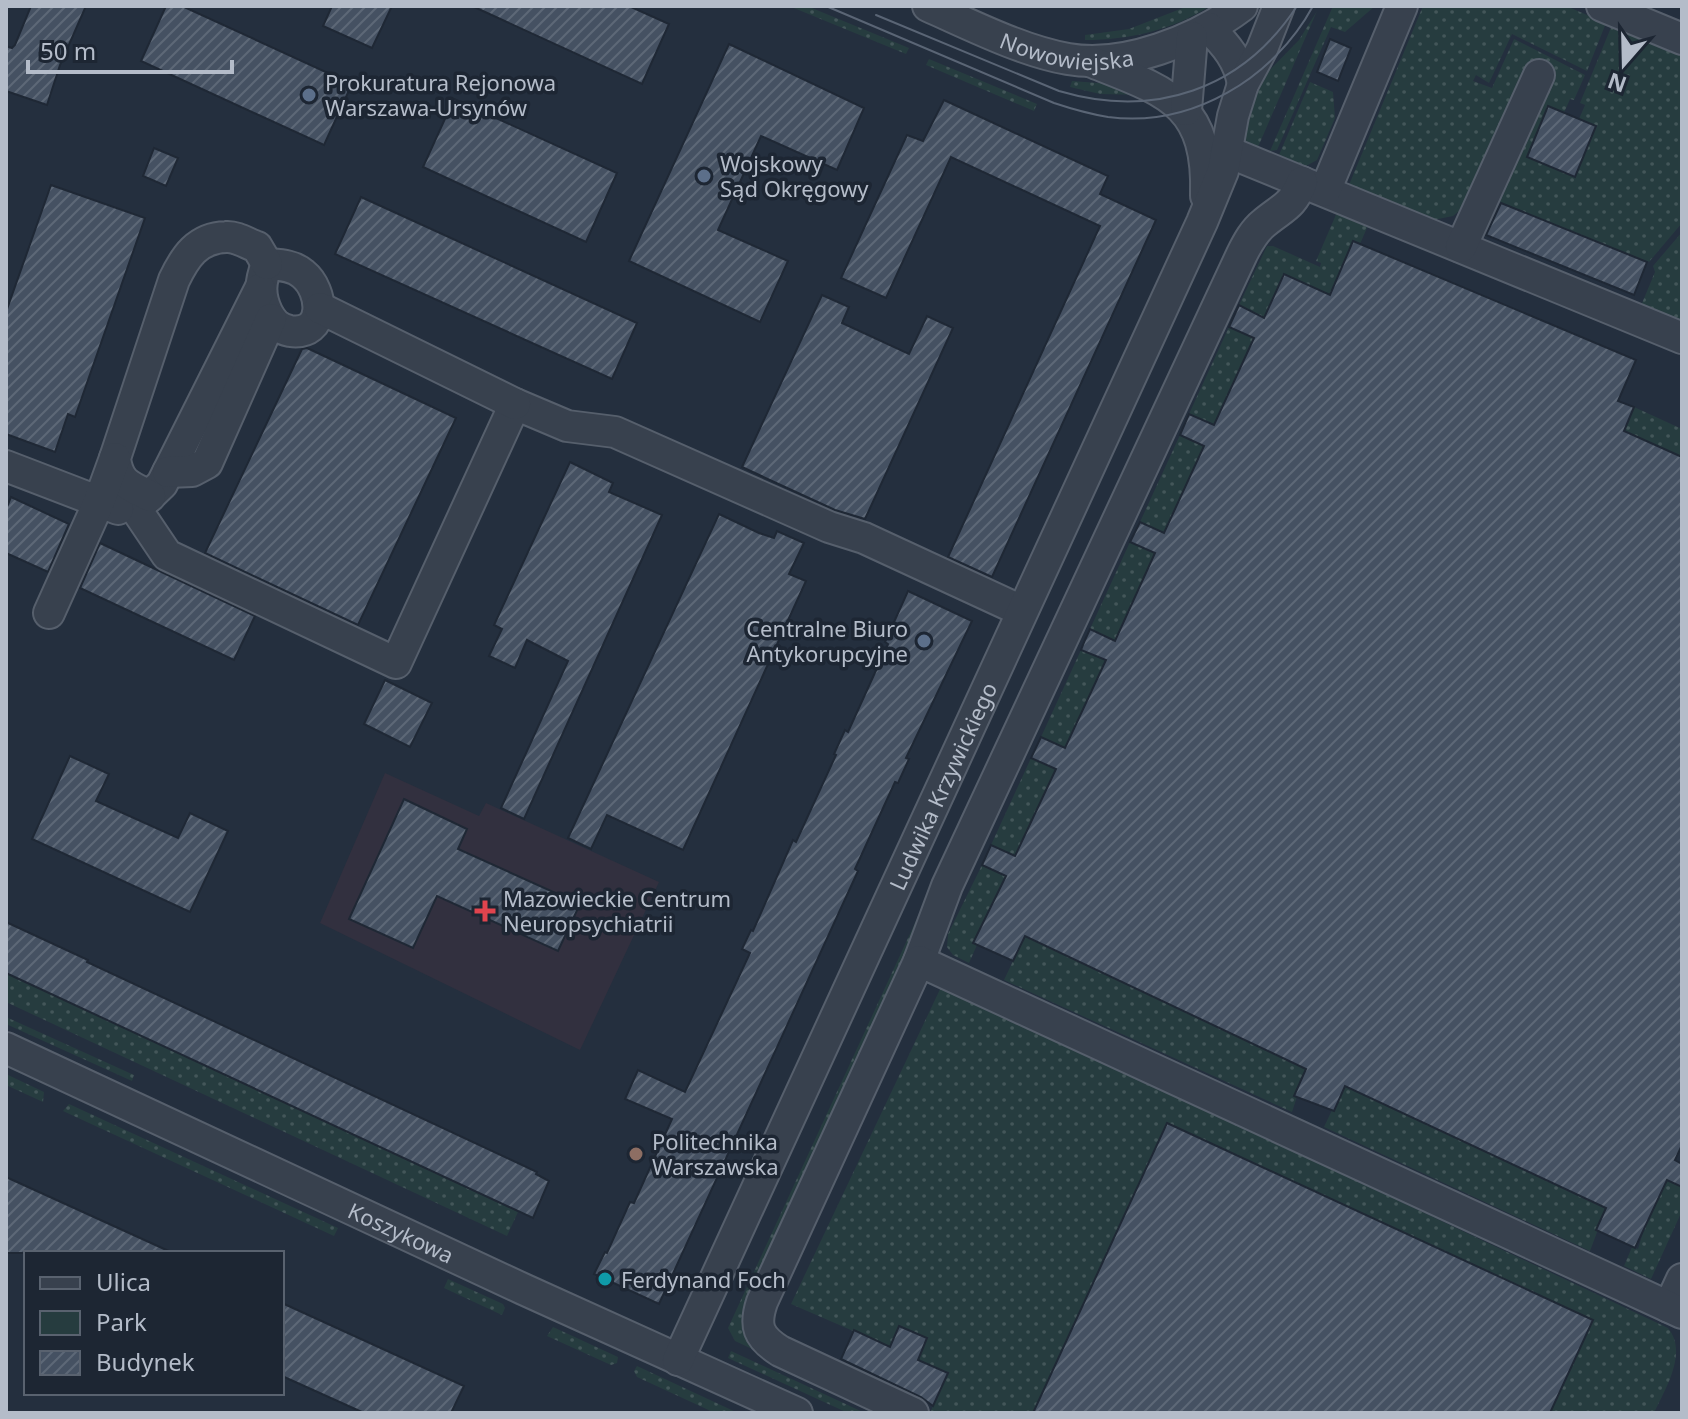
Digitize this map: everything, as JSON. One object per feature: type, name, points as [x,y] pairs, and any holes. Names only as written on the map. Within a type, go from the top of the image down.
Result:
[{"type":"street","name":"Nowowiejska","points":[[928,6],[1043,52],[1070,59],[1139,54],[1201,33]]},
{"type":"street","points":[[1086,60],[1156,89],[1186,110],[1201,33],[1242,6]]},
{"type":"street","name":"Ludwika Krzywickiego","points":[[678,1360],[1195,238],[1223,171],[1243,84],[1279,6]]},
{"type":"street","points":[[913,1413],[780,1351],[761,1337],[756,1324],[762,1302],[919,961],[947,886],[1242,254],[1252,235],[1264,222],[1314,187],[1402,6]]},
{"type":"street","points":[[1602,6],[1682,39]]},
{"type":"street","points":[[1201,33],[1233,56],[1240,67],[1243,84]]},
{"type":"street","points":[[1461,247],[1539,75]]},
{"type":"street","name":"Ludwika Krzywickiego","points":[[1186,110],[1206,162],[1206,210]]},
{"type":"street","points":[[1226,151],[1682,338]]},
{"type":"street","points":[[49,613],[99,502],[174,280],[186,255],[207,241],[228,236],[257,247],[271,319],[280,329],[295,332],[307,329],[317,316]]},
{"type":"street","points":[[512,411],[396,663],[167,555],[151,492],[263,277],[285,266],[302,272],[315,289],[317,316],[324,332],[512,411],[567,426],[615,432],[829,527],[864,538],[1022,611]]},
{"type":"street","points":[[6,466],[117,509],[207,463],[271,319]]},
{"type":"street","points":[[115,458],[116,472],[126,485],[151,492]]},
{"type":"street","points":[[919,961],[1678,1300]]},
{"type":"street","name":"Koszykowa","points":[[6,1048],[797,1413]]},
{"type":"shaded area","name":"Mazowieckie Centrum Neuropsychiatrii","points":[[385,773],[479,816],[486,803],[659,882],[580,1050],[320,923]]},
{"type":"green space","points":[[789,6],[807,6],[909,48],[906,54]]},
{"type":"green space","points":[[1188,6],[1210,6],[1150,32],[1085,40],[1085,35],[1129,29]]},
{"type":"green space","points":[[1333,6],[1375,6],[1345,32],[1331,27],[1277,150],[1270,151]]},
{"type":"green space","points":[[1423,6],[1566,6],[1606,23],[1587,71],[1512,34],[1489,83],[1476,75],[1473,81],[1492,88],[1514,39],[1585,75],[1574,100],[1570,99],[1564,113],[1527,157],[1575,177],[1595,126],[1579,119],[1585,105],[1580,103],[1612,25],[1682,54],[1682,223],[1649,262],[1494,200],[1465,206],[1453,216],[1433,220],[1351,188],[1349,185]]},
{"type":"green space","points":[[1317,11],[1257,149],[1241,142],[1246,114],[1259,81],[1299,40]]},
{"type":"green space","points":[[929,59],[1037,104],[1034,111],[926,65]]},
{"type":"green space","points":[[1072,81],[1111,84],[1143,95],[1100,94],[1070,87]]},
{"type":"green space","points":[[1310,82],[1333,92],[1335,118],[1317,160],[1306,166],[1279,155]]},
{"type":"green space","points":[[1338,210],[1369,223],[1360,244],[1353,241],[1341,271],[1623,390],[1621,395],[1616,392],[1603,421],[1284,274],[1264,318],[1239,305],[1267,246],[1320,267],[1321,263],[1316,261]]},
{"type":"green space","points":[[1682,232],[1682,326],[1640,308],[1655,272],[1653,266]]},
{"type":"green space","points":[[1229,327],[1254,338],[1214,425],[1189,414]]},
{"type":"green space","points":[[1634,407],[1682,429],[1682,457],[1624,431]]},
{"type":"green space","points":[[1180,435],[1204,446],[1164,533],[1140,522]]},
{"type":"green space","points":[[1130,542],[1155,553],[1115,641],[1090,629]]},
{"type":"green space","points":[[1081,650],[1106,661],[1065,748],[1041,737]]},
{"type":"green space","points":[[1031,758],[1056,769],[1015,856],[991,845]]},
{"type":"green space","points":[[982,865],[1006,876],[1306,1069],[1292,1112],[1004,980],[1022,942],[977,945],[969,963],[953,955],[947,947],[948,934]]},
{"type":"green space","points":[[926,899],[898,990],[747,1318],[890,1413],[735,1341],[728,1328]]},
{"type":"green space","points":[[6,973],[518,1212],[507,1236],[6,1002]]},
{"type":"green space","points":[[942,985],[1668,1328],[1674,1338],[1676,1359],[1654,1413],[1550,1413],[1593,1320],[1167,1123],[1033,1413],[930,1413],[947,1373],[917,1360],[927,1338],[900,1326],[890,1347],[791,1304]]},
{"type":"green space","points":[[6,1017],[134,1075],[132,1081],[6,1024]]},
{"type":"green space","points":[[6,1074],[44,1092],[43,1102],[6,1085]]},
{"type":"green space","points":[[1326,1077],[1645,1227],[1667,1180],[1682,1187],[1682,1211],[1651,1279],[1624,1266],[1632,1247],[1638,1249],[1644,1229],[1605,1211],[1590,1251],[1324,1127],[1332,1110]]},
{"type":"green space","points":[[69,1104],[338,1228],[334,1236],[63,1111]]},
{"type":"green space","points":[[448,1279],[503,1304],[502,1315],[444,1288]]},
{"type":"green space","points":[[553,1327],[618,1357],[617,1363],[611,1365],[547,1336]]},
{"type":"green space","points":[[731,1351],[865,1413],[848,1413],[728,1358]]},
{"type":"green space","points":[[637,1366],[738,1413],[715,1413],[637,1377],[634,1371]]},
{"type":"building","points":[[31,6],[86,6],[60,65],[47,105],[6,91],[6,46],[12,48],[15,45]]},
{"type":"building","points":[[166,6],[182,6],[352,84],[324,145],[141,61]]},
{"type":"building","points":[[332,6],[392,6],[372,48],[323,26]]},
{"type":"building","points":[[472,6],[629,6],[669,24],[642,84]]},
{"type":"building","points":[[1330,39],[1351,48],[1338,81],[1317,72]]},
{"type":"building","points":[[729,44],[864,108],[837,170],[761,136],[718,230],[788,261],[760,322],[629,261]]},
{"type":"building","points":[[454,99],[617,173],[586,242],[423,167]]},
{"type":"building","points":[[944,100],[1108,176],[1100,194],[1156,220],[992,577],[948,557],[1100,226],[951,157],[886,298],[841,278],[907,135],[923,141]]},
{"type":"building","points":[[1548,106],[1596,126],[1575,177],[1527,157]]},
{"type":"building","points":[[154,148],[178,158],[166,186],[143,176]]},
{"type":"building","points":[[51,185],[145,218],[75,417],[68,414],[55,452],[6,434],[6,312]]},
{"type":"building","points":[[361,197],[637,323],[612,379],[335,254]]},
{"type":"building","points":[[1501,203],[1647,262],[1634,295],[1486,235]]},
{"type":"building","points":[[1353,241],[1636,360],[1618,401],[1634,407],[1624,431],[1682,457],[1682,1145],[1675,1160],[1682,1164],[1682,1187],[1667,1180],[1635,1248],[1596,1230],[1606,1208],[1345,1086],[1334,1111],[1294,1096],[1306,1069],[1025,936],[1013,961],[973,943],[1006,876],[982,865],[991,845],[1015,856],[1056,769],[1031,758],[1041,737],[1065,748],[1106,660],[1081,650],[1090,629],[1115,641],[1155,553],[1130,542],[1140,522],[1164,533],[1204,446],[1180,435],[1189,414],[1214,425],[1254,338],[1229,327],[1239,305],[1264,318],[1284,274],[1330,295]]},
{"type":"building","points":[[822,295],[849,307],[842,323],[909,354],[927,316],[953,328],[865,519],[835,510],[742,467]]},
{"type":"building","points":[[307,348],[456,418],[358,625],[205,553],[302,349]]},
{"type":"building","points":[[570,462],[613,483],[609,492],[662,515],[524,819],[501,808],[568,661],[527,640],[515,668],[489,656],[502,629],[494,625]]},
{"type":"building","points":[[11,497],[69,524],[48,572],[6,553],[6,509]]},
{"type":"building","points":[[719,514],[759,533],[774,538],[777,531],[804,543],[789,574],[806,581],[683,850],[607,815],[591,849],[568,838]]},
{"type":"building","points":[[100,543],[255,616],[234,660],[80,588]]},
{"type":"building","points":[[908,591],[972,621],[855,869],[858,871],[659,1304],[594,1274],[630,1202],[634,1203],[672,1119],[625,1099],[638,1070],[685,1092],[750,953],[742,949],[793,840],[796,842],[845,730],[848,732]]},
{"type":"building","points":[[385,680],[432,703],[410,747],[364,724]]},
{"type":"building","points":[[70,756],[109,774],[96,801],[178,838],[190,813],[228,831],[190,912],[32,839]]},
{"type":"building","points":[[404,799],[467,829],[458,849],[580,904],[558,951],[437,896],[413,948],[349,919]]},
{"type":"building","points":[[6,922],[537,1172],[549,1181],[533,1218],[6,973]]},
{"type":"building","points":[[1167,1123],[1593,1320],[1550,1413],[1033,1413]]},
{"type":"building","points":[[6,1177],[169,1251],[24,1251],[6,1253]]},
{"type":"building","points":[[284,1304],[464,1386],[451,1413],[364,1413],[284,1377]]},
{"type":"building","points":[[899,1326],[927,1338],[918,1360],[948,1373],[933,1406],[921,1397],[841,1359],[854,1330],[890,1347]]},
{"type":"tram line","points":[[826,6],[1054,103],[1108,117],[1139,118],[1199,106],[1227,93],[1253,76],[1276,55],[1313,6]]},
{"type":"tram line","points":[[876,15],[1059,91],[1094,99],[1129,101],[1162,99],[1223,77],[1250,59],[1275,35],[1297,6]]},
{"type":"place","name":"Prokuratura Rejonowa Warszawa-Ursynów","points":[[309,95]]},
{"type":"place","name":"Wojskowy Sąd Okręgowy","points":[[704,176]]},
{"type":"place","name":"Centralne Biuro Antykorupcyjne","points":[[924,641]]},
{"type":"place","name":"Mazowieckie Centrum Neuropsychiatrii","points":[[485,911]]},
{"type":"place","name":"Politechnika Warszawska","points":[[636,1154]]},
{"type":"place","name":"Ferdynand Foch","points":[[605,1279]]}]
